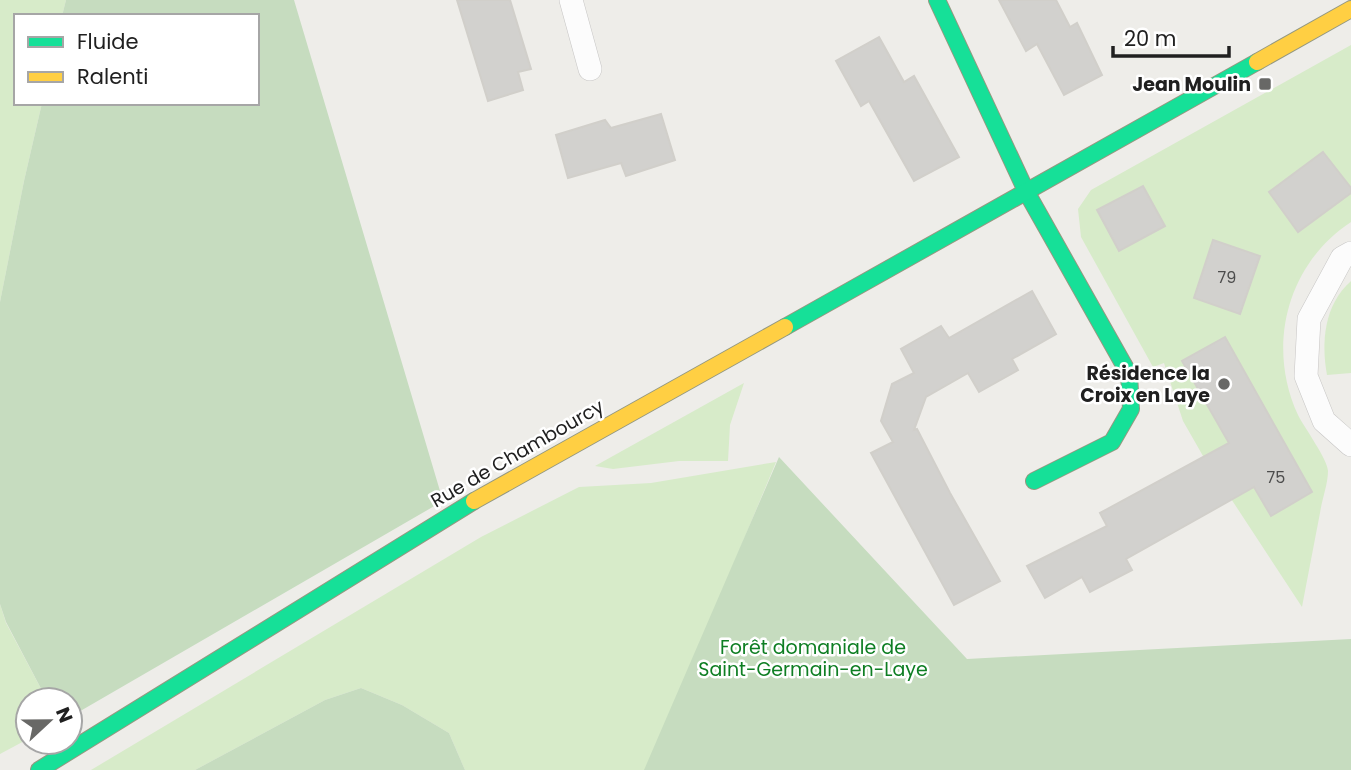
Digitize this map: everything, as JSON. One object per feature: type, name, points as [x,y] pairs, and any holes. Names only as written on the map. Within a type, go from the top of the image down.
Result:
[{"type":"street","points":[[937,0],[1027,193],[1129,374],[1131,409],[1112,442],[1034,481]]},
{"type":"street","name":"Rue de Chambourcy","points":[[39,770],[502,484],[1027,193],[1351,9]]},
{"type":"lane","points":[[571,0],[590,69]]},
{"type":"lane","points":[[1351,253],[1342,258],[1309,319],[1306,376],[1324,421],[1351,445]]},
{"type":"green space","points":[[0,0],[66,0],[62,14],[14,14],[14,105],[42,105],[0,302]]},
{"type":"green space","points":[[66,0],[294,0],[443,501],[84,709],[84,686],[40,686],[6,622],[0,604],[0,302],[42,105],[259,105],[259,14],[62,14]]},
{"type":"green space","points":[[1351,45],[1351,188],[1323,152],[1269,192],[1299,232],[1351,193],[1351,222],[1329,240],[1311,260],[1288,308],[1284,335],[1288,389],[1298,415],[1328,471],[1302,607],[1203,456],[1183,421],[1164,363],[1153,367],[1081,237],[1078,209],[1091,190]],"holes":[[[1143,186],[1165,226],[1119,251],[1098,210]],[[1213,240],[1260,257],[1240,314],[1194,298]],[[1183,361],[1264,408],[1222,431]],[[1281,439],[1312,492],[1271,515]]]},
{"type":"green space","points":[[1351,281],[1351,373],[1327,375],[1324,350],[1330,313],[1335,301]]},
{"type":"green space","points":[[744,383],[730,425],[728,461],[679,461],[613,469],[595,466]]},
{"type":"green space","name":"Forêt domaniale de Saint-Germain-en-Laye","points":[[779,457],[967,659],[1351,639],[1351,770],[644,770]]},
{"type":"green space","points":[[776,462],[648,770],[465,770],[449,733],[402,705],[361,688],[325,700],[195,770],[91,770],[481,537],[579,487],[651,483]]},
{"type":"green space","points":[[0,604],[6,623],[40,686],[14,686],[14,746],[0,754]]},
{"type":"green space","points":[[361,688],[402,705],[449,733],[465,770],[195,770],[325,700]]},
{"type":"building","points":[[457,0],[510,0],[531,69],[518,72],[523,90],[488,101]]},
{"type":"building","points":[[999,0],[1056,0],[1070,27],[1077,23],[1102,75],[1064,95],[1037,44],[1026,51]]},
{"type":"building","points":[[879,37],[904,82],[914,76],[959,157],[914,181],[869,101],[861,106],[836,61]]},
{"type":"building","points":[[661,114],[675,160],[626,176],[621,163],[568,178],[556,135],[605,120],[611,128]]},
{"type":"building","points":[[1323,152],[1351,188],[1351,193],[1298,232],[1269,192]]},
{"type":"building","points":[[1143,186],[1165,226],[1119,251],[1097,210]]},
{"type":"building","name":"Résidence la Croix en Laye","points":[[1213,240],[1260,256],[1240,314],[1194,298]]},
{"type":"building","points":[[1032,291],[1056,334],[1012,359],[1018,370],[979,392],[968,373],[926,397],[914,430],[917,429],[1000,581],[954,605],[871,453],[893,442],[881,421],[892,384],[914,373],[901,349],[941,326],[949,338]]},
{"type":"building","points":[[1225,337],[1312,492],[1271,516],[1254,487],[1126,559],[1132,570],[1090,592],[1082,577],[1045,598],[1027,566],[1107,526],[1100,513],[1229,443],[1182,361]]},
{"type":"traffic: fast","points":[[937,0],[1027,193],[1129,374],[1131,409],[1112,442],[1034,481]]},
{"type":"traffic: fast","points":[[785,327],[1257,62]]},
{"type":"traffic: fast","points":[[39,770],[474,501]]},
{"type":"traffic: slow","points":[[1257,62],[1351,9]]},
{"type":"traffic: slow","points":[[474,501],[785,327]]},
{"type":"place","name":"Jean Moulin","points":[[1265,84]]},
{"type":"place","name":"Résidence la Croix en Laye","points":[[1224,384]]}]
